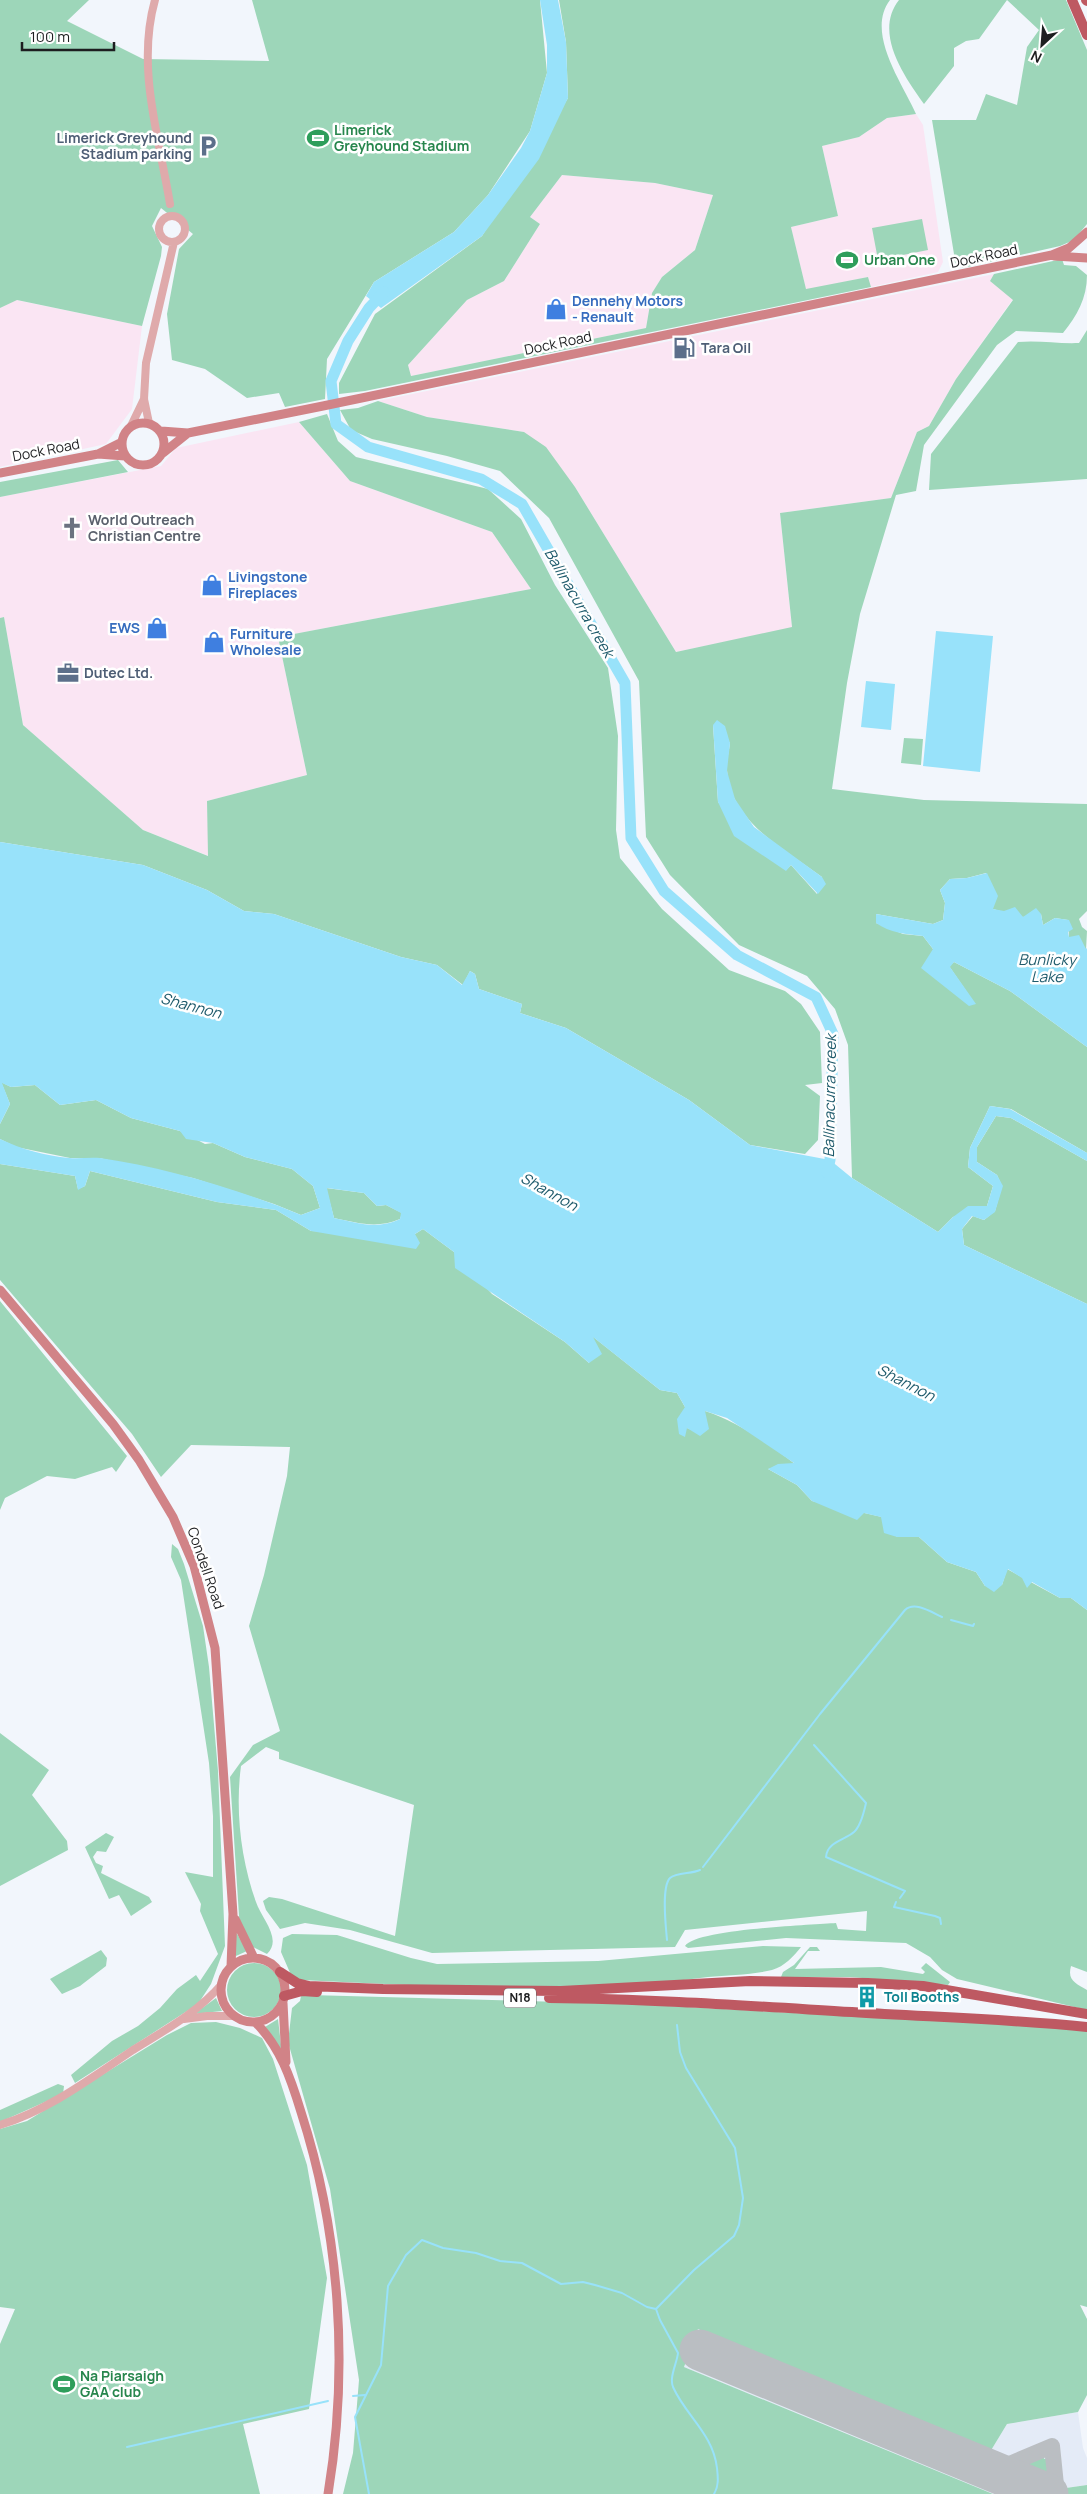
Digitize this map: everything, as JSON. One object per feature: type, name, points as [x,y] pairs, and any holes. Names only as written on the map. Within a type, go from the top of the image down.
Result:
[{"type":"highway","points":[[1072,0],[1087,35]]},
{"type":"highway","name":"N18","points":[[280,1972],[297,1983],[309,1986],[482,1991],[600,1990],[776,1980],[868,1983],[923,1986],[1087,2014]]},
{"type":"highway","name":"N18","points":[[283,1998],[302,1991],[711,2003],[854,2013],[1016,2020],[1087,2027]]},
{"type":"main road","name":"Dock Road","points":[[161,431],[188,433],[1052,256],[1069,248],[1087,232]]},
{"type":"main road","name":"Dock Road","points":[[1052,256],[1087,258]]},
{"type":"main road","points":[[149,423],[161,431],[165,442],[162,454],[157,460],[146,465],[138,464],[125,456],[122,442],[125,433],[131,426],[149,423]]},
{"type":"main road","name":"Dock Road","points":[[162,454],[188,433]]},
{"type":"main road","name":"Dock Road","points":[[98,454],[122,442]]},
{"type":"main road","name":"Dock Road","points":[[0,473],[98,454],[125,456]]},
{"type":"main road","name":"Condell Road","points":[[0,1290],[113,1424],[140,1460],[165,1503],[194,1566],[215,1648],[233,1914],[231,1967]]},
{"type":"main road","points":[[233,1914],[254,1958]]},
{"type":"main road","points":[[287,2069],[284,1988],[280,1972],[272,1964],[254,1958],[246,1959],[231,1967],[222,1984],[225,2005],[234,2016],[255,2022],[266,2032],[287,2069],[311,2142],[333,2247],[338,2379],[337,2427],[328,2494]]},
{"type":"main road","points":[[255,2022],[269,2017],[283,1998]]},
{"type":"street","points":[[149,423],[144,399],[146,363],[174,242],[182,237],[185,230],[182,221],[170,204],[147,72],[150,16],[155,0]]},
{"type":"street","points":[[170,204],[158,229],[165,240],[170,257]]},
{"type":"street","points":[[162,219],[169,215],[177,216]]},
{"type":"street","points":[[165,240],[174,242]]},
{"type":"street","points":[[131,426],[144,399]]},
{"type":"street","points":[[0,2125],[31,2114],[74,2090],[183,2020],[208,2000],[222,1984]]},
{"type":"street","points":[[183,2020],[207,2016],[234,2016]]},
{"type":"shaded area","points":[[916,114],[923,125],[943,262],[938,272],[871,287],[868,277],[806,290],[791,227],[838,216],[822,146],[859,137],[887,118]]},
{"type":"shaded area","points":[[562,175],[655,183],[713,195],[695,250],[662,277],[652,293],[646,328],[411,376],[408,365],[467,300],[504,281],[540,224],[530,217]]},
{"type":"shaded area","points":[[994,274],[990,281],[1013,299],[956,379],[929,426],[917,432],[891,498],[780,513],[792,628],[676,652],[575,487],[524,432],[427,417],[378,401]]},
{"type":"shaded area","points":[[16,300],[142,326],[132,409],[106,444],[0,467],[0,308]]},
{"type":"shaded area","points":[[299,422],[350,481],[492,532],[531,589],[278,637],[307,775],[207,801],[209,856],[143,830],[23,725],[4,617],[0,618],[0,497],[161,466],[176,448]]},
{"type":"shaded area","points":[[698,2329],[990,2452],[1007,2424],[1078,2412],[1083,2448],[1087,2458],[1087,2485],[1066,2488],[1064,2494],[993,2494],[684,2367]]},
{"type":"green space","points":[[0,0],[89,0],[67,21],[143,59],[269,61],[252,0],[540,0],[547,73],[530,131],[488,195],[454,232],[374,282],[327,359],[325,399],[285,407],[279,393],[247,398],[205,369],[172,360],[167,314],[179,249],[193,234],[161,208],[152,226],[162,247],[161,256],[142,326],[17,300],[0,308]]},
{"type":"green space","points":[[559,0],[890,0],[883,13],[884,43],[895,73],[916,114],[887,118],[859,137],[822,146],[838,216],[791,227],[806,289],[868,277],[871,287],[365,391],[339,394],[339,383],[375,314],[482,236],[568,98],[566,42]],"holes":[[[562,175],[655,183],[713,195],[695,250],[662,277],[652,293],[646,328],[411,376],[408,365],[467,300],[504,281],[540,224],[530,217]]]},
{"type":"green space","points":[[899,0],[1007,0],[979,39],[966,41],[954,48],[954,66],[924,104],[901,68],[890,40],[889,26],[892,13]]},
{"type":"green space","points":[[1007,0],[1066,0],[1087,50],[1087,224],[1074,240],[1060,246],[963,268],[953,262],[954,254],[932,120],[976,120],[986,94],[1017,105],[1027,47],[1039,30]]},
{"type":"green space","points":[[922,219],[928,250],[878,260],[872,228]]},
{"type":"green space","points":[[1062,259],[1064,265],[1076,266],[1087,275],[1087,283],[1080,306],[1073,320],[1063,333],[1016,331],[997,345],[924,445],[916,491],[896,495],[860,614],[847,683],[832,789],[924,800],[1087,804],[1087,911],[1079,919],[1082,927],[1087,931],[1086,950],[1080,941],[1069,937],[1068,920],[1055,918],[1043,925],[1041,914],[1023,917],[993,909],[986,873],[967,878],[950,879],[940,890],[945,903],[943,920],[933,924],[876,914],[876,923],[903,934],[923,936],[975,1004],[949,966],[954,962],[1010,991],[1087,1047],[1087,1153],[1011,1109],[990,1106],[970,1148],[968,1167],[993,1186],[987,1206],[953,1217],[938,1232],[852,1178],[848,1045],[835,1009],[807,976],[739,945],[670,875],[646,837],[639,681],[549,518],[500,471],[447,456],[372,439],[351,430],[340,410],[358,408],[378,401],[427,417],[524,432],[546,447],[575,487],[676,652],[792,627],[780,513],[891,498],[917,432],[929,426],[956,379],[1013,300],[990,281],[994,274]],"holes":[[[713,725],[730,743],[727,770],[730,788],[738,805],[762,833],[822,877],[817,894],[791,865],[786,870],[718,802]]]},
{"type":"green space","points":[[1087,330],[1087,479],[929,490],[931,454],[1018,342],[1079,343]]},
{"type":"green space","points":[[327,414],[338,441],[356,457],[488,489],[521,519],[555,585],[608,668],[618,736],[616,830],[620,858],[662,909],[729,970],[785,991],[801,1004],[820,1032],[822,1083],[805,1085],[820,1096],[818,1140],[805,1154],[750,1145],[689,1100],[566,1028],[520,1013],[522,1004],[479,989],[475,974],[470,971],[463,985],[437,965],[401,957],[274,914],[244,911],[207,890],[143,865],[0,842],[0,618],[4,617],[23,725],[143,830],[208,856],[207,801],[307,775],[278,637],[531,589],[492,532],[350,481],[299,422]]},
{"type":"green space","points":[[118,460],[128,472],[0,497],[0,482]]},
{"type":"green space","points":[[904,738],[923,739],[921,765],[901,763]]},
{"type":"green space","points":[[1,1082],[11,1087],[35,1085],[60,1105],[96,1100],[131,1118],[180,1131],[205,1144],[213,1143],[245,1157],[292,1169],[313,1186],[320,1208],[301,1215],[274,1204],[193,1178],[99,1158],[70,1158],[16,1147],[0,1139],[0,1124],[10,1104]]},
{"type":"green space","points":[[996,1116],[1011,1118],[1087,1161],[1087,1304],[964,1245],[962,1229],[973,1216],[984,1220],[995,1211],[1002,1186],[997,1175],[977,1162],[977,1147]]},
{"type":"green space","points":[[0,1164],[75,1176],[78,1189],[85,1186],[90,1171],[217,1202],[276,1210],[311,1231],[415,1234],[423,1229],[454,1252],[492,1294],[565,1342],[589,1363],[592,1336],[660,1390],[677,1393],[685,1407],[687,1428],[694,1431],[705,1411],[741,1427],[763,1441],[795,1464],[768,1469],[797,1485],[812,1501],[882,1517],[897,1537],[919,1537],[947,1562],[976,1572],[985,1586],[1002,1585],[1007,1569],[1060,1598],[1071,1598],[1087,1610],[1087,1972],[1071,1966],[1070,1975],[1073,1981],[1087,1990],[1087,2010],[957,1979],[942,1970],[930,1957],[906,1943],[786,1938],[688,1948],[685,1946],[694,1940],[710,1936],[755,1929],[836,1923],[838,1929],[866,1931],[867,1911],[685,1930],[675,1947],[432,1953],[350,1930],[305,1923],[280,1929],[266,1910],[263,1901],[269,1897],[282,1899],[395,1936],[414,1805],[279,1759],[279,1752],[266,1747],[241,1766],[239,1783],[239,1818],[246,1869],[256,1902],[272,1935],[273,1942],[267,1954],[251,1946],[240,1931],[230,1777],[253,1745],[280,1731],[249,1626],[264,1575],[287,1476],[290,1447],[191,1445],[161,1477],[132,1434],[0,1280]]},
{"type":"green space","points":[[326,1188],[364,1193],[377,1206],[386,1205],[402,1213],[400,1219],[383,1224],[375,1224],[334,1218]]},
{"type":"green space","points":[[0,1301],[127,1456],[116,1472],[112,1467],[75,1479],[47,1476],[5,1498],[0,1510]]},
{"type":"green space","points":[[172,1544],[178,1549],[184,1564],[203,1626],[209,1667],[218,1771],[225,1946],[211,1984],[198,2004],[75,2083],[71,2075],[112,2041],[138,2026],[160,2008],[177,1989],[196,1975],[200,1981],[218,1954],[200,1911],[201,1904],[185,1872],[213,1877],[213,1816],[209,1763],[181,1580],[171,1557]]},
{"type":"green space","points":[[0,1733],[49,1770],[32,1795],[67,1841],[68,1850],[0,1886]]},
{"type":"green space","points":[[106,1833],[114,1837],[106,1852],[97,1851],[93,1857],[96,1863],[103,1866],[101,1873],[149,1897],[152,1902],[131,1916],[119,1895],[109,1899],[85,1847]]},
{"type":"green space","points":[[236,1932],[247,1951],[236,1956]]},
{"type":"green space","points":[[292,1934],[337,1935],[437,1964],[598,1961],[763,1946],[801,1947],[785,1964],[772,1970],[748,1974],[606,1986],[555,1988],[454,1987],[301,1980],[291,1975],[281,1952],[283,1938]]},
{"type":"green space","points":[[810,1947],[817,1947],[820,1951],[808,1951],[795,1969],[881,1967],[923,1974],[925,1972],[921,1968],[926,1963],[950,1982],[948,1985],[850,1977],[781,1977],[783,1972],[794,1965]]},
{"type":"green space","points":[[101,1950],[107,1958],[106,1966],[80,1986],[62,1994],[50,1979]]},
{"type":"green space","points":[[254,1963],[264,1965],[273,1971],[279,1980],[281,1990],[279,2000],[273,2009],[264,2015],[254,2017],[244,2015],[235,2009],[229,2000],[227,1990],[229,1980],[235,1971],[244,1965]]},
{"type":"green space","points":[[301,1996],[632,2004],[1087,2029],[1087,2307],[1080,2305],[1087,2319],[1087,2395],[1078,2412],[1007,2424],[990,2452],[698,2329],[684,2367],[993,2494],[343,2494],[353,2453],[359,2380],[330,2189],[288,2042],[292,2008],[300,2001]]},
{"type":"green space","points":[[216,1998],[222,2011],[194,2014]]},
{"type":"green space","points":[[278,2019],[282,2053],[265,2027]]},
{"type":"green space","points":[[216,2022],[240,2028],[262,2038],[273,2059],[307,2165],[327,2278],[309,2409],[243,2424],[260,2494],[0,2494],[0,2344],[15,2309],[0,2307],[0,2129],[27,2121],[167,2035],[191,2023]]},
{"type":"green space","points":[[58,2084],[64,2086],[63,2094],[0,2122],[0,2110]]},
{"type":"green space","points":[[1043,2453],[1044,2459],[1050,2457],[1053,2475],[1052,2484],[1047,2489],[1004,2472],[1004,2469]]},
{"type":"green space","points":[[1087,2485],[1087,2494],[1064,2494],[1066,2488]]},
{"type":"water","points":[[540,0],[558,0],[566,42],[568,98],[539,159],[482,236],[381,308],[366,296],[374,282],[454,232],[488,195],[521,148],[530,131],[547,73],[547,45]]},
{"type":"water","points":[[936,631],[993,636],[980,772],[923,766]]},
{"type":"water","points":[[866,681],[895,684],[891,730],[861,727]]},
{"type":"water","points":[[717,720],[725,726],[730,743],[727,771],[735,799],[754,827],[822,877],[826,884],[818,894],[791,865],[786,871],[734,836],[718,802],[713,725]]},
{"type":"water","name":"Shannon","points":[[0,842],[143,865],[207,890],[244,911],[274,914],[401,957],[437,965],[462,985],[470,971],[475,974],[479,989],[522,1004],[520,1013],[566,1028],[689,1100],[750,1145],[830,1160],[852,1178],[938,1232],[953,1217],[968,1206],[987,1206],[993,1186],[968,1167],[970,1148],[990,1106],[1010,1109],[1087,1153],[1087,1161],[1011,1118],[996,1116],[977,1147],[977,1162],[997,1175],[1003,1186],[995,1212],[984,1220],[972,1216],[962,1229],[964,1245],[1087,1304],[1087,1610],[1071,1598],[1060,1598],[1032,1582],[1027,1588],[1022,1578],[1008,1569],[1002,1585],[994,1592],[985,1586],[976,1572],[947,1562],[919,1537],[897,1537],[884,1533],[881,1517],[864,1513],[857,1520],[812,1501],[797,1485],[768,1469],[778,1464],[794,1463],[727,1418],[705,1411],[709,1429],[700,1436],[687,1428],[685,1437],[679,1434],[677,1419],[685,1407],[677,1393],[660,1390],[593,1337],[602,1354],[589,1363],[565,1342],[455,1268],[454,1252],[423,1229],[415,1234],[420,1243],[416,1249],[311,1231],[276,1210],[217,1202],[90,1171],[85,1186],[78,1190],[75,1176],[0,1164],[0,1139],[25,1149],[51,1156],[100,1158],[176,1173],[228,1188],[301,1215],[320,1208],[313,1186],[292,1169],[245,1157],[213,1143],[186,1139],[180,1131],[131,1118],[96,1100],[60,1105],[35,1085],[11,1087],[2,1083],[10,1104],[0,1124]],"holes":[[[327,1188],[364,1193],[377,1206],[386,1205],[401,1213],[400,1219],[375,1225],[334,1218]]]},
{"type":"water","name":"Bunlicky Lake","points":[[987,873],[998,896],[993,909],[1004,911],[1015,907],[1023,917],[1036,908],[1041,914],[1043,925],[1055,918],[1069,920],[1073,929],[1068,932],[1069,937],[1079,935],[1087,948],[1087,1047],[1010,991],[954,962],[950,967],[976,1004],[969,1006],[921,968],[933,949],[923,936],[893,931],[876,923],[876,914],[933,924],[943,920],[945,903],[940,890],[950,879],[967,878]]},
{"type":"waterway","name":"Ballinacurra creek","points":[[384,292],[369,308],[348,341],[331,381],[336,424],[368,447],[481,479],[522,504],[625,683],[631,838],[664,891],[737,955],[816,997],[833,1034],[830,1160],[827,1173]]},
{"type":"waterway","points":[[703,1867],[820,1714],[905,1610],[918,1607],[942,1617]]},
{"type":"waterway","points":[[951,1620],[973,1626],[974,1624]]},
{"type":"waterway","points":[[814,1745],[866,1803],[859,1826],[850,1835],[833,1845],[827,1852],[826,1857],[905,1891],[900,1898]]},
{"type":"waterway","points":[[667,1940],[665,1908],[667,1883],[673,1876],[700,1870]]},
{"type":"waterway","points":[[896,1902],[894,1907],[935,1916],[940,1918],[941,1924]]},
{"type":"waterway","points":[[656,2309],[694,2270],[734,2236],[739,2225],[743,2198],[735,2148],[686,2068],[680,2052],[677,2025]]},
{"type":"waterway","points":[[369,2494],[355,2417],[381,2365],[388,2286],[406,2255],[422,2240],[443,2248],[476,2253],[500,2261],[522,2263],[561,2284],[583,2282],[595,2285],[622,2293],[647,2307],[656,2309]]},
{"type":"waterway","points":[[656,2309],[678,2353],[673,2374],[673,2387],[705,2435],[714,2456],[718,2478],[714,2494]]},
{"type":"waterway","points":[[353,2396],[365,2395]]},
{"type":"waterway","points":[[127,2447],[328,2401]]},
{"type":"taxiway","points":[[993,2471],[1052,2446],[1056,2485],[1052,2494]]},
{"type":"runway","points":[[700,2350],[1048,2494]]},
{"type":"place","name":"Limerick Greyhound Stadium","points":[[318,138]]},
{"type":"place","name":"Limerick Greyhound Stadium parking","points":[[208,146]]},
{"type":"place","name":"Urban One","points":[[847,260]]},
{"type":"place","name":"Dennehy Motors - Renault","points":[[556,309]]},
{"type":"place","name":"Tara Oil","points":[[684,348]]},
{"type":"place","name":"World Outreach Christian Centre","points":[[72,528]]},
{"type":"place","name":"Livingstone Fireplaces","points":[[212,585]]},
{"type":"place","name":"EWS","points":[[157,628]]},
{"type":"place","name":"Furniture Wholesale","points":[[214,642]]},
{"type":"place","name":"Dutec Ltd.","points":[[68,673]]},
{"type":"place","name":"Toll Booths","points":[[867,1997]]},
{"type":"place","name":"Na Piarsaigh GAA club","points":[[64,2384]]}]
